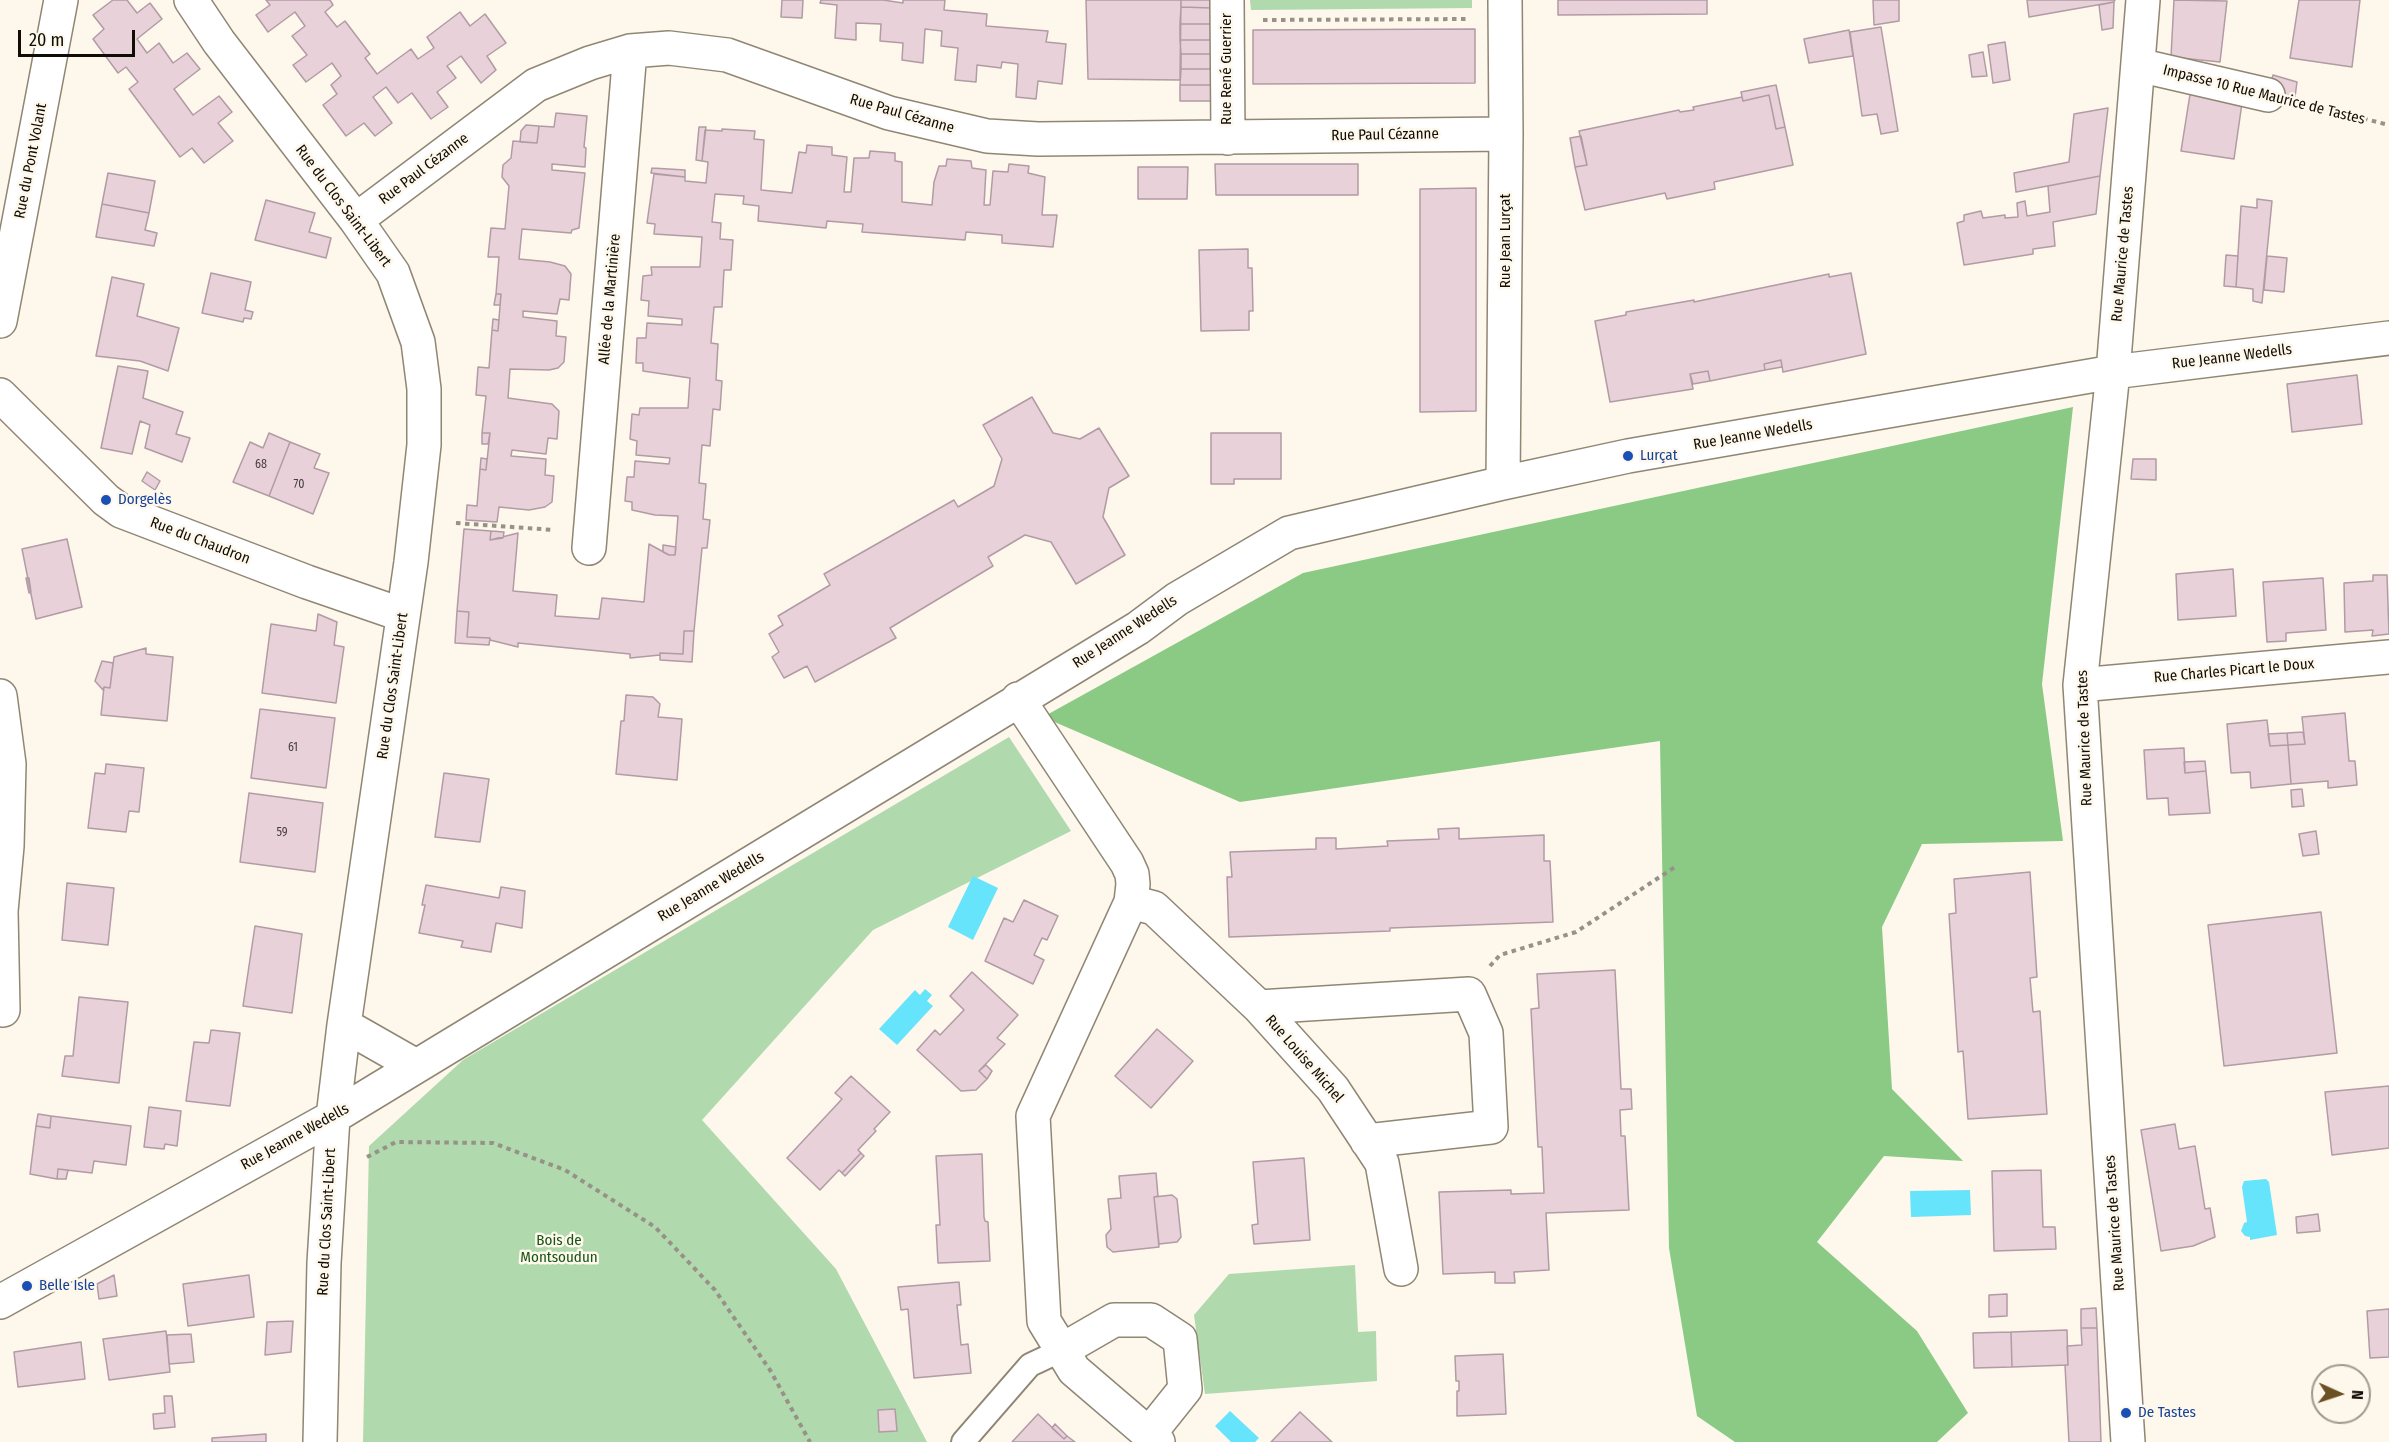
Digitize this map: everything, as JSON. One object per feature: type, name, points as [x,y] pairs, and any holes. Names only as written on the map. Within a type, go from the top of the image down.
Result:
[{"type":"street","name":"Rue du Pont Volant","points":[[0,321],[62,0]]},
{"type":"street","name":"Rue du Clos Saint-Libert","points":[[191,0],[219,42],[356,220],[393,273],[418,342],[424,389],[424,445],[403,615],[344,1025],[333,1117],[324,1263],[320,1442]]},
{"type":"street","name":"Rue Maurice de Tastes","points":[[2128,1442],[2080,685],[2113,372],[2143,0]]},
{"type":"street","name":"Rue Jean Lurçat","points":[[1503,483],[1505,9]]},
{"type":"street","name":"Rue René Guerrier","points":[[1227,10],[1228,138]]},
{"type":"street","name":"Rue Paul Cézanne","points":[[356,220],[536,85],[590,63],[630,51],[669,48],[727,55],[889,113],[987,136],[1038,139],[1506,134]]},
{"type":"street","name":"Allée de la Martinière","points":[[589,540],[630,51]]},
{"type":"street","name":"Impasse 10 Rue Maurice de Tastes","points":[[2139,64],[2268,95]]},
{"type":"street","name":"Rue Jeanne Wedells","points":[[0,1302],[333,1117],[1138,628],[1177,599],[1289,533],[1612,459],[2113,372],[2389,338]]},
{"type":"street","name":"Rue du Chaudron","points":[[0,396],[106,500],[121,511],[307,582],[403,615]]},
{"type":"street","name":"Rue Charles Picart le Doux","points":[[2080,685],[2389,657]]},
{"type":"street","points":[[0,696],[9,764],[7,846],[0,911],[3,1010]]},
{"type":"street","points":[[1018,699],[1127,863],[1132,874],[1131,903],[1033,1116],[1044,1321],[1074,1370],[1153,1438],[1185,1389],[1180,1339],[1151,1320],[1114,1320],[1062,1350]]},
{"type":"street","name":"Rue Louise Michel","points":[[1131,903],[1154,908],[1259,1007],[1333,1089],[1382,1163],[1401,1269]]},
{"type":"street","points":[[1259,1007],[1469,994],[1486,1033],[1491,1127],[1367,1141]]},
{"type":"street","points":[[344,1025],[416,1066]]},
{"type":"lane","points":[[963,1442],[1030,1365],[1062,1350]]},
{"type":"path","points":[[1227,10],[1505,9]]},
{"type":"path","name":"Impasse 10 Rue Maurice de Tastes","points":[[2268,95],[2389,125]]},
{"type":"path","points":[[456,523],[589,540]]},
{"type":"path","points":[[1464,994],[1500,955],[1576,932],[1675,867]]},
{"type":"path","points":[[330,1177],[396,1142],[493,1143],[565,1170],[655,1227],[715,1290],[770,1370],[810,1442]]},
{"type":"green space","points":[[1250,0],[1472,0],[1472,8],[1251,10]]},
{"type":"green space","points":[[2073,407],[2042,684],[2063,841],[1922,844],[1882,927],[1892,1089],[1963,1161],[1884,1156],[1817,1242],[1917,1331],[1968,1413],[1937,1442],[1735,1442],[1697,1416],[1669,1248],[1660,741],[1240,802],[1043,717],[1303,573]]},
{"type":"green space","name":"Bois de Montsoudun","points":[[1009,737],[1071,831],[873,930],[702,1120],[836,1269],[927,1442],[363,1442],[369,1146],[463,1060]]},
{"type":"green space","points":[[1355,1265],[1358,1332],[1376,1331],[1377,1381],[1205,1394],[1194,1315],[1229,1274]]},
{"type":"water","points":[[973,876],[998,888],[973,940],[948,927]]},
{"type":"water","points":[[925,989],[932,995],[927,1001],[933,1006],[897,1045],[879,1029],[915,990],[920,995]]},
{"type":"water","points":[[2266,1179],[2269,1182],[2277,1235],[2250,1240],[2250,1237],[2245,1236],[2241,1231],[2244,1223],[2247,1222],[2242,1187],[2244,1181]]},
{"type":"water","points":[[1970,1190],[1971,1215],[1911,1217],[1910,1191]]},
{"type":"water","points":[[1230,1411],[1259,1438],[1255,1442],[1231,1442],[1215,1426]]},
{"type":"building","points":[[113,0],[127,0],[137,13],[150,3],[162,19],[137,39],[147,53],[159,43],[173,63],[187,53],[200,69],[174,89],[193,115],[219,96],[232,112],[218,123],[233,141],[204,163],[192,148],[180,157],[129,89],[138,82],[126,67],[118,73],[93,39],[104,29],[93,15]]},
{"type":"building","points":[[266,0],[330,0],[333,5],[325,12],[337,27],[345,21],[370,54],[365,58],[377,74],[411,49],[418,59],[434,48],[427,37],[460,12],[470,26],[485,14],[506,43],[487,56],[496,70],[481,83],[461,56],[447,66],[456,78],[437,92],[448,107],[431,119],[412,93],[398,103],[386,87],[373,97],[392,123],[375,136],[364,123],[346,136],[323,105],[337,94],[331,85],[341,76],[332,63],[306,82],[293,65],[307,55],[292,36],[305,26],[295,12],[268,32],[256,15],[270,5]]},
{"type":"building","points":[[782,0],[803,0],[802,18],[781,17]]},
{"type":"building","points":[[821,0],[883,0],[903,3],[903,0],[945,0],[944,10],[987,14],[986,26],[1048,31],[1046,42],[1066,44],[1062,84],[1038,81],[1036,99],[1016,97],[1018,64],[1002,62],[1001,68],[977,65],[976,82],[955,80],[958,48],[941,46],[942,31],[925,29],[923,63],[902,60],[903,43],[880,41],[881,24],[856,23],[856,40],[835,38],[837,5],[820,3]]},
{"type":"building","points":[[1086,0],[1181,0],[1180,80],[1088,79]]},
{"type":"building","points":[[1181,0],[1212,0],[1212,8],[1181,7]]},
{"type":"building","points":[[1558,0],[1707,0],[1707,14],[1558,15]]},
{"type":"building","points":[[1873,0],[1899,0],[1899,21],[1874,25]]},
{"type":"building","points":[[2027,0],[2115,0],[2029,17]]},
{"type":"building","points":[[2174,0],[2227,1],[2220,62],[2171,57]]},
{"type":"building","points":[[2299,0],[2360,0],[2352,67],[2290,58]]},
{"type":"building","points":[[2114,2],[2113,28],[2102,30],[2099,5]]},
{"type":"building","points":[[1181,7],[1212,8],[1212,24],[1180,24]]},
{"type":"building","points":[[1180,24],[1212,24],[1212,40],[1180,40]]},
{"type":"building","points":[[1881,27],[1898,131],[1881,134],[1877,114],[1862,116],[1850,32]]},
{"type":"building","points":[[1475,29],[1475,83],[1253,84],[1253,30]]},
{"type":"building","points":[[1849,30],[1853,56],[1809,63],[1804,39]]},
{"type":"building","points":[[1180,40],[1212,40],[1212,54],[1181,54]]},
{"type":"building","points":[[2005,42],[2010,80],[1993,83],[1988,45]]},
{"type":"building","points":[[1983,52],[1987,76],[1972,77],[1969,55]]},
{"type":"building","points":[[1181,54],[1212,54],[1212,69],[1181,69]]},
{"type":"building","points":[[1181,69],[1212,69],[1212,85],[1180,85]]},
{"type":"building","points":[[2273,75],[2297,82],[2295,97],[2269,90]]},
{"type":"building","points":[[1180,85],[1212,85],[1212,101],[1180,101]]},
{"type":"building","points":[[1776,85],[1785,127],[1776,129],[1769,95],[1743,101],[1741,92]]},
{"type":"building","points":[[2191,88],[2243,96],[2234,159],[2181,151]]},
{"type":"building","points":[[1769,95],[1776,129],[1785,127],[1793,165],[1714,182],[1715,189],[1667,199],[1665,193],[1585,210],[1575,167],[1587,165],[1579,131],[1679,110],[1680,112],[1694,110],[1693,107],[1742,97],[1743,101]]},
{"type":"building","points":[[2108,108],[2100,176],[2016,192],[2014,173],[2069,162],[2074,114]]},
{"type":"building","points":[[556,113],[587,116],[585,167],[552,164],[552,170],[585,173],[579,228],[572,230],[571,233],[522,229],[519,259],[565,266],[571,274],[569,300],[560,299],[557,314],[523,311],[523,317],[557,321],[556,336],[566,337],[564,362],[558,368],[549,370],[510,369],[508,398],[552,404],[559,411],[557,439],[548,438],[546,454],[512,450],[511,456],[546,459],[545,475],[554,476],[552,502],[545,507],[529,510],[499,507],[497,522],[466,520],[467,505],[477,506],[480,469],[486,470],[490,433],[482,433],[486,396],[476,395],[478,367],[489,368],[492,330],[498,331],[501,294],[496,294],[499,257],[488,257],[491,228],[505,229],[509,186],[502,177],[503,165],[511,158],[513,141],[537,143],[539,126],[554,127]]},
{"type":"building","points":[[526,125],[539,126],[537,143],[520,142],[521,131]]},
{"type":"building","points":[[699,127],[706,127],[702,161],[696,160]]},
{"type":"building","points":[[722,129],[755,131],[754,139],[764,140],[761,190],[792,193],[799,152],[806,153],[807,145],[832,147],[832,155],[847,157],[844,192],[851,192],[854,158],[869,158],[870,151],[895,153],[895,161],[902,162],[902,202],[932,205],[934,182],[939,166],[946,166],[947,159],[971,161],[972,168],[986,170],[984,205],[990,205],[993,171],[1008,172],[1009,164],[1029,166],[1028,173],[1045,177],[1042,215],[1057,215],[1053,247],[1002,243],[1002,235],[966,232],[965,240],[862,232],[863,224],[827,221],[826,228],[758,221],[759,206],[743,204],[744,196],[715,194],[712,222],[721,223],[720,239],[733,240],[731,270],[724,270],[722,307],[714,307],[711,343],[718,344],[716,380],[722,381],[720,410],[713,409],[710,446],[702,445],[699,483],[706,484],[703,519],[710,520],[707,548],[702,548],[694,631],[684,631],[683,654],[660,653],[660,655],[630,658],[630,654],[518,643],[518,647],[490,640],[490,638],[467,637],[469,612],[457,611],[464,529],[491,531],[490,540],[518,533],[513,591],[557,595],[555,616],[599,619],[602,598],[644,602],[649,544],[669,555],[675,555],[678,516],[655,515],[632,510],[632,502],[625,501],[627,477],[634,477],[635,461],[669,464],[670,458],[636,455],[637,441],[630,439],[632,414],[639,415],[640,408],[688,408],[690,378],[643,371],[643,363],[636,363],[637,338],[646,338],[647,323],[682,325],[682,319],[648,316],[649,301],[641,300],[643,276],[652,275],[651,267],[700,267],[702,237],[654,234],[655,224],[647,223],[654,174],[685,177],[685,181],[706,183],[708,162],[702,161],[705,130],[722,131]]},
{"type":"building","points":[[1581,136],[1587,165],[1575,167],[1570,138]]},
{"type":"building","points":[[1215,164],[1358,164],[1358,195],[1216,195]]},
{"type":"building","points":[[1138,167],[1188,167],[1187,199],[1138,199]]},
{"type":"building","points":[[652,168],[685,170],[685,177],[651,173]]},
{"type":"building","points":[[108,173],[155,181],[149,213],[102,204]]},
{"type":"building","points":[[2100,176],[2096,214],[2053,222],[2055,246],[2033,249],[2033,254],[1964,265],[1957,223],[1964,221],[1964,215],[1981,211],[1983,218],[2005,215],[2005,218],[2018,217],[2017,203],[2025,201],[2027,216],[2050,212],[2048,186]]},
{"type":"building","points":[[1476,188],[1476,411],[1420,412],[1420,189]]},
{"type":"building","points":[[2257,199],[2272,201],[2262,303],[2253,301],[2253,289],[2236,287],[2241,206],[2257,208]]},
{"type":"building","points":[[266,200],[315,213],[309,232],[331,238],[326,258],[255,240]]},
{"type":"building","points":[[102,204],[149,213],[145,230],[157,233],[154,246],[96,237]]},
{"type":"building","points":[[1248,249],[1248,268],[1252,268],[1253,311],[1249,311],[1249,330],[1201,331],[1199,250]]},
{"type":"building","points":[[2226,255],[2238,256],[2236,287],[2224,286]]},
{"type":"building","points":[[2267,256],[2287,258],[2284,292],[2264,290]]},
{"type":"building","points":[[211,273],[251,282],[245,310],[253,312],[251,319],[244,318],[243,322],[202,313]]},
{"type":"building","points":[[1851,273],[1866,354],[1783,372],[1781,360],[1764,364],[1765,370],[1710,381],[1708,371],[1690,374],[1693,389],[1610,402],[1595,321],[1626,315],[1626,312],[1694,300],[1694,302],[1829,274],[1829,277]]},
{"type":"building","points":[[112,277],[144,284],[137,316],[179,328],[168,371],[140,361],[96,356]]},
{"type":"building","points":[[496,294],[501,294],[500,305],[494,305]]},
{"type":"building","points":[[493,319],[499,320],[498,331],[492,330]]},
{"type":"building","points":[[1781,360],[1782,367],[1765,370],[1764,364]]},
{"type":"building","points":[[118,366],[148,371],[143,398],[183,412],[176,434],[190,438],[182,462],[145,448],[150,425],[140,421],[132,454],[101,448]]},
{"type":"building","points":[[1708,371],[1710,381],[1693,384],[1690,374]]},
{"type":"building","points":[[2357,375],[2362,424],[2292,432],[2287,384]]},
{"type":"building","points":[[1032,397],[1053,433],[1080,439],[1099,428],[1129,476],[1109,488],[1103,517],[1125,555],[1076,584],[1051,542],[1025,535],[988,557],[993,566],[890,628],[896,638],[815,682],[807,666],[784,678],[772,657],[779,652],[769,634],[783,625],[778,616],[830,585],[824,574],[954,500],[958,507],[994,486],[1002,459],[983,425]]},
{"type":"building","points":[[269,433],[290,442],[269,496],[233,482],[250,442],[263,448]]},
{"type":"building","points":[[482,433],[490,433],[488,444],[482,444]]},
{"type":"building","points":[[1211,433],[1281,433],[1281,479],[1234,479],[1234,484],[1211,484]]},
{"type":"building","points":[[290,442],[320,454],[314,468],[329,473],[313,514],[269,496]]},
{"type":"building","points":[[481,458],[487,459],[486,470],[480,469]]},
{"type":"building","points":[[2133,459],[2156,459],[2156,480],[2131,479]]},
{"type":"building","points":[[147,472],[160,481],[155,490],[142,481]]},
{"type":"building","points":[[491,531],[504,532],[503,538],[490,540]]},
{"type":"building","points":[[67,539],[82,607],[36,619],[22,549]]},
{"type":"building","points":[[663,545],[676,547],[675,555],[663,552]]},
{"type":"building","points":[[2233,569],[2236,616],[2178,620],[2176,574]]},
{"type":"building","points":[[2373,575],[2387,575],[2389,634],[2372,636],[2373,630],[2345,632],[2344,583],[2373,581]]},
{"type":"building","points":[[26,578],[29,578],[31,592],[29,593]]},
{"type":"building","points":[[2323,578],[2326,630],[2286,633],[2286,641],[2267,642],[2263,582]]},
{"type":"building","points":[[457,611],[469,612],[467,637],[490,638],[489,645],[455,643]]},
{"type":"building","points":[[318,614],[337,622],[334,645],[344,647],[336,703],[262,693],[271,624],[316,631]]},
{"type":"building","points":[[684,631],[694,631],[692,662],[660,660],[660,653],[683,654]]},
{"type":"building","points":[[146,648],[146,654],[173,657],[167,721],[101,715],[104,687],[110,688],[114,657]]},
{"type":"building","points":[[102,661],[113,663],[110,688],[104,687],[103,690],[95,681]]},
{"type":"building","points":[[626,695],[653,697],[660,704],[658,717],[682,719],[677,780],[616,774]]},
{"type":"building","points":[[260,709],[335,718],[326,788],[251,778]]},
{"type":"building","points":[[2345,713],[2349,761],[2355,761],[2357,785],[2328,788],[2328,781],[2291,784],[2288,745],[2305,744],[2302,717]]},
{"type":"building","points":[[2267,720],[2270,746],[2288,745],[2291,784],[2251,788],[2250,772],[2231,773],[2227,724]]},
{"type":"building","points":[[2303,732],[2305,744],[2288,745],[2287,733]]},
{"type":"building","points":[[2287,733],[2288,745],[2270,746],[2268,734]]},
{"type":"building","points":[[2184,748],[2185,773],[2206,771],[2210,813],[2169,815],[2168,798],[2147,799],[2144,750]]},
{"type":"building","points":[[2205,761],[2206,771],[2185,773],[2184,762]]},
{"type":"building","points":[[106,764],[144,768],[139,812],[129,811],[126,832],[88,828],[95,773],[105,774]]},
{"type":"building","points":[[444,773],[489,779],[480,842],[435,837]]},
{"type":"building","points":[[2302,789],[2304,806],[2292,807],[2291,790]]},
{"type":"building","points":[[249,793],[323,803],[315,872],[240,862]]},
{"type":"building","points":[[1459,828],[1459,839],[1544,835],[1544,861],[1550,861],[1553,922],[1229,937],[1227,877],[1232,877],[1230,852],[1316,849],[1316,838],[1336,838],[1336,849],[1388,846],[1387,841],[1439,839],[1438,829]]},
{"type":"building","points":[[2316,831],[2319,854],[2303,856],[2299,834]]},
{"type":"building","points":[[2030,872],[2037,977],[2030,978],[2033,1012],[2040,1011],[2047,1114],[1968,1119],[1963,1051],[1958,1052],[1949,914],[1956,913],[1954,879]]},
{"type":"building","points":[[67,883],[114,888],[108,945],[62,940]]},
{"type":"building","points":[[426,885],[499,898],[501,887],[525,891],[522,928],[496,923],[491,952],[461,947],[463,941],[419,933],[425,905],[422,905]]},
{"type":"building","points":[[1024,900],[1058,916],[1047,940],[1042,938],[1034,955],[1044,960],[1033,984],[985,961],[1004,918],[1013,922]]},
{"type":"building","points":[[2321,912],[2337,1053],[2224,1066],[2208,925]]},
{"type":"building","points":[[255,926],[302,934],[292,1013],[243,1006]]},
{"type":"building","points":[[1615,970],[1621,1089],[1631,1089],[1632,1109],[1620,1110],[1621,1136],[1625,1136],[1629,1210],[1546,1213],[1549,1270],[1514,1272],[1515,1283],[1495,1283],[1495,1272],[1443,1274],[1439,1192],[1511,1190],[1511,1194],[1544,1193],[1542,1147],[1538,1147],[1531,1009],[1539,1008],[1537,974]]},
{"type":"building","points":[[972,972],[1018,1015],[997,1038],[1005,1044],[979,1071],[987,1079],[976,1090],[961,1091],[917,1050],[935,1030],[940,1035],[964,1010],[950,996]]},
{"type":"building","points":[[79,997],[128,1002],[119,1083],[62,1076],[65,1056],[73,1056]]},
{"type":"building","points":[[1157,1029],[1193,1061],[1151,1108],[1115,1076]]},
{"type":"building","points":[[211,1030],[240,1033],[230,1106],[186,1101],[194,1042],[209,1043]]},
{"type":"building","points":[[986,1065],[992,1071],[987,1079],[979,1071]]},
{"type":"building","points":[[851,1076],[890,1112],[858,1150],[861,1153],[842,1173],[839,1170],[820,1190],[787,1158],[842,1099],[835,1093]]},
{"type":"building","points":[[2389,1086],[2389,1148],[2332,1155],[2325,1092]]},
{"type":"building","points":[[149,1107],[181,1111],[177,1146],[165,1144],[164,1149],[144,1147]]},
{"type":"building","points":[[38,1114],[51,1116],[50,1128],[36,1126]]},
{"type":"building","points":[[51,1116],[131,1126],[126,1165],[94,1161],[92,1173],[58,1169],[57,1179],[30,1174],[36,1126],[50,1128]]},
{"type":"building","points":[[2175,1124],[2179,1149],[2195,1146],[2205,1209],[2210,1208],[2215,1237],[2193,1246],[2161,1251],[2141,1130]]},
{"type":"building","points":[[861,1153],[864,1156],[845,1176],[842,1173]]},
{"type":"building","points":[[982,1154],[984,1217],[988,1222],[990,1261],[938,1263],[936,1225],[940,1225],[936,1156]]},
{"type":"building","points":[[1304,1158],[1310,1240],[1254,1244],[1252,1225],[1258,1224],[1253,1162]]},
{"type":"building","points":[[58,1169],[68,1170],[66,1179],[57,1179]]},
{"type":"building","points":[[2041,1170],[2043,1227],[2055,1227],[2056,1249],[1994,1251],[1992,1171]]},
{"type":"building","points":[[1156,1173],[1158,1196],[1154,1197],[1159,1247],[1113,1252],[1107,1247],[1106,1235],[1111,1229],[1108,1199],[1121,1198],[1119,1176]]},
{"type":"building","points":[[1172,1195],[1177,1199],[1181,1237],[1177,1242],[1159,1244],[1154,1197]]},
{"type":"building","points":[[2318,1214],[2320,1231],[2297,1233],[2296,1217]]},
{"type":"building","points":[[114,1275],[117,1296],[99,1299],[97,1284]]},
{"type":"building","points":[[249,1275],[254,1317],[188,1326],[183,1284]]},
{"type":"building","points":[[959,1282],[961,1305],[957,1305],[961,1345],[968,1344],[971,1373],[914,1378],[908,1309],[901,1310],[898,1287]]},
{"type":"building","points":[[2007,1294],[2007,1316],[1989,1317],[1989,1295]]},
{"type":"building","points":[[2096,1308],[2097,1328],[2081,1328],[2081,1309]]},
{"type":"building","points":[[2389,1309],[2389,1357],[2370,1358],[2367,1311]]},
{"type":"building","points":[[293,1321],[291,1352],[265,1355],[267,1322]]},
{"type":"building","points":[[2081,1328],[2097,1328],[2101,1442],[2069,1442],[2065,1365],[2068,1365],[2067,1346],[2082,1345]]},
{"type":"building","points":[[2067,1330],[2068,1365],[2012,1367],[2011,1332]]},
{"type":"building","points":[[166,1331],[170,1372],[109,1380],[103,1339]]},
{"type":"building","points":[[2011,1332],[2012,1367],[1974,1368],[1973,1333]]},
{"type":"building","points":[[191,1334],[194,1362],[169,1364],[167,1335]]},
{"type":"building","points":[[81,1342],[85,1379],[18,1387],[14,1352]]},
{"type":"building","points":[[1503,1354],[1506,1414],[1457,1416],[1459,1381],[1456,1381],[1455,1356]]},
{"type":"building","points":[[164,1396],[172,1396],[175,1427],[154,1429],[153,1414],[165,1413]]},
{"type":"building","points":[[895,1409],[897,1431],[879,1432],[878,1410]]},
{"type":"building","points":[[1300,1412],[1332,1442],[1271,1442]]},
{"type":"building","points":[[1038,1414],[1064,1439],[1067,1436],[1075,1442],[1012,1442]]},
{"type":"building","points":[[1055,1424],[1067,1436],[1064,1439],[1052,1428]]},
{"type":"building","points":[[266,1434],[266,1442],[212,1442],[212,1438]]},
{"type":"place","name":"Lurçat","points":[[1628,456]]},
{"type":"place","name":"Dorgelès","points":[[106,500]]},
{"type":"place","name":"Belle Isle","points":[[27,1286]]},
{"type":"place","name":"De Tastes","points":[[2126,1413]]}]
